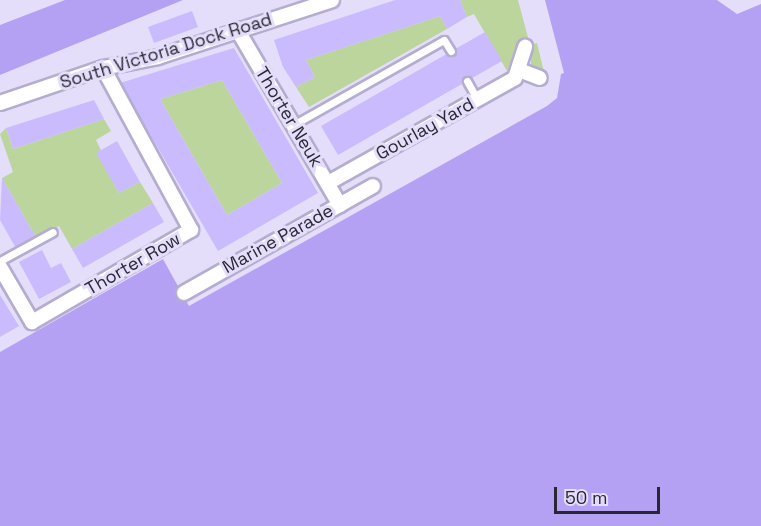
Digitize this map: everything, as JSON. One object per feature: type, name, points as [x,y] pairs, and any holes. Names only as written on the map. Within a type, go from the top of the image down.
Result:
[{"type":"street","name":"South Victoria Dock Road","points":[[0,103],[103,68],[158,57],[237,29],[332,0]]},
{"type":"street","name":"Thorter Neuk","points":[[237,29],[340,205]]},
{"type":"street","points":[[525,47],[519,70],[540,78]]},
{"type":"street","name":"Thorter Row","points":[[0,267],[4,285],[32,322],[191,230],[103,68]]},
{"type":"street","name":"Gourlay Yard","points":[[328,183],[515,78],[519,70]]},
{"type":"street","name":"Marine Parade","points":[[184,293],[373,186]]},
{"type":"lane","points":[[293,125],[444,40],[451,51]]},
{"type":"lane","points":[[467,81],[477,99]]},
{"type":"lane","points":[[0,261],[53,232]]},
{"type":"green space","points":[[460,0],[518,0],[530,45],[537,43],[544,72],[531,65],[531,47],[517,43],[507,71],[474,14],[467,17]]},
{"type":"green space","points":[[440,16],[447,29],[309,107],[296,87],[315,77],[306,60]]},
{"type":"green space","points":[[222,80],[282,183],[227,215],[160,99]]},
{"type":"green space","points":[[104,119],[111,131],[96,140],[101,150],[97,153],[119,193],[140,182],[153,203],[72,249],[59,226],[37,239],[2,178],[13,172],[0,134],[6,128],[13,149]]},
{"type":"shaded area","points":[[65,0],[183,0],[0,75],[0,25]]},
{"type":"shaded area","points":[[545,0],[717,0],[737,14],[761,4],[761,526],[0,526],[0,352],[163,259],[189,306],[547,106],[557,98],[561,74],[564,73]]},
{"type":"building","points":[[395,0],[460,0],[467,17],[447,29],[440,16],[306,60],[315,77],[296,87],[283,67],[274,40]]},
{"type":"building","points":[[192,11],[198,27],[154,43],[148,27]]},
{"type":"building","points":[[485,32],[502,61],[338,155],[321,126]]},
{"type":"building","points":[[234,48],[318,193],[218,251],[120,83]],"holes":[[[222,80],[282,183],[227,215],[160,99]]]},
{"type":"building","points":[[94,100],[104,119],[13,149],[6,128]]},
{"type":"building","points":[[117,141],[140,182],[119,193],[96,153]]},
{"type":"building","points":[[2,178],[37,239],[17,250],[0,220]]},
{"type":"building","points":[[153,203],[164,222],[83,268],[72,249]]},
{"type":"building","points":[[42,250],[51,268],[61,263],[71,282],[39,299],[19,262]]},
{"type":"building","points":[[0,295],[19,326],[0,337]]}]
